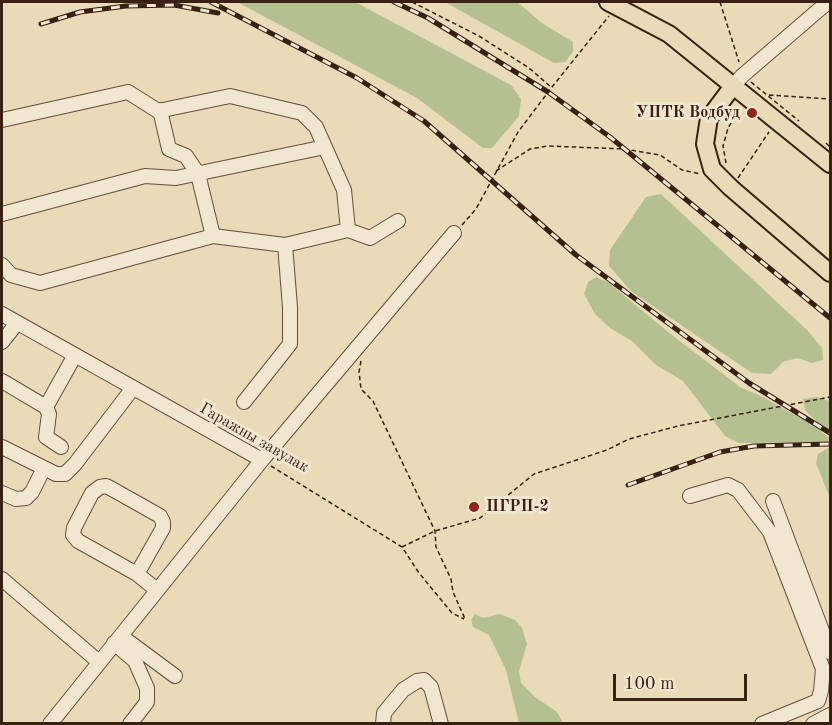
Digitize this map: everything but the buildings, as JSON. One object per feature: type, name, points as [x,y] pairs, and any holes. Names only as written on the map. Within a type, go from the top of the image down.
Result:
[{"type":"main road","points":[[613,4],[669,34],[733,86],[751,91],[777,122],[831,164]]},
{"type":"main road","points":[[733,86],[709,118],[705,144],[712,169],[831,273]]},
{"type":"street","points":[[733,86],[828,2]]},
{"type":"street","points":[[2,120],[128,92],[160,110],[230,96],[302,113],[316,127],[344,190],[348,230]]},
{"type":"street","points":[[160,110],[169,149],[186,156],[198,174],[213,236]]},
{"type":"street","points":[[2,214],[145,176],[176,178],[325,147]]},
{"type":"street","points":[[2,265],[11,275],[40,284],[213,236],[285,245],[348,230],[370,238],[398,221]]},
{"type":"street","points":[[50,723],[262,460],[454,233]]},
{"type":"street","points":[[244,402],[290,344],[290,307],[285,245]]},
{"type":"street","name":"Гаражны завулак","points":[[2,314],[262,460]]},
{"type":"street","points":[[2,342],[17,323]]},
{"type":"street","points":[[46,406],[75,355]]},
{"type":"street","points":[[2,381],[46,406],[49,414],[46,437],[61,447]]},
{"type":"street","points":[[2,447],[56,474],[64,474],[75,464],[133,388]]},
{"type":"street","points":[[2,493],[16,499],[26,498],[32,492],[44,468]]},
{"type":"street","points":[[690,496],[728,485],[738,490],[770,532],[823,669],[818,701],[762,723]]},
{"type":"street","points":[[137,574],[163,528],[163,522],[160,516],[112,489],[106,486],[100,487],[92,493],[74,528],[73,535],[78,541],[137,574],[157,590]]},
{"type":"street","points":[[773,501],[831,652]]},
{"type":"street","points":[[2,579],[99,662]]},
{"type":"street","points":[[118,639],[175,676]]},
{"type":"street","points":[[118,639],[135,661],[147,688],[147,702],[130,723]]},
{"type":"street","points":[[382,723],[384,713],[403,690],[417,681],[424,680],[431,687],[441,723]]},
{"type":"street","points":[[813,723],[830,716]]},
{"type":"path","points":[[412,2],[479,36],[529,68],[552,87]]},
{"type":"path","points":[[720,2],[739,64]]},
{"type":"path","points":[[454,233],[476,209],[518,132],[613,4]]},
{"type":"path","points":[[726,166],[723,146],[728,128],[751,91]]},
{"type":"path","points":[[767,95],[831,99]]},
{"type":"path","points":[[727,184],[735,183],[777,122]]},
{"type":"path","points":[[496,171],[530,149],[547,146],[625,149],[660,155],[682,170],[700,174]]},
{"type":"path","points":[[364,342],[359,372],[361,389],[374,401],[435,531]]},
{"type":"path","points":[[402,547],[435,531],[480,518],[534,474],[607,450],[629,439],[678,426],[831,397]]},
{"type":"path","name":"Гаражны завулак","points":[[262,460],[402,547],[419,573],[453,613],[465,619],[453,592],[451,579],[436,547],[435,531]]},
{"type":"green space","points":[[237,2],[355,2],[511,85],[521,99],[519,116],[492,148],[483,148],[417,98]]},
{"type":"green space","points":[[445,2],[517,2],[542,23],[573,42],[573,52],[565,62],[554,63]]},
{"type":"green space","points":[[661,194],[808,331],[822,348],[823,360],[812,363],[797,358],[783,362],[771,374],[752,373],[632,292],[609,266],[610,250],[646,197]]},
{"type":"green space","points":[[596,277],[609,283],[740,387],[763,397],[816,427],[829,438],[828,442],[739,443],[725,436],[683,381],[656,365],[632,341],[610,328],[595,314],[584,294],[588,282]]},
{"type":"green space","points":[[817,397],[830,401],[830,431],[805,410],[803,399]]},
{"type":"green space","points":[[830,447],[830,498],[816,463],[818,454]]},
{"type":"green space","points":[[475,614],[483,618],[500,614],[515,620],[522,628],[527,644],[519,671],[521,683],[535,697],[557,712],[563,723],[519,723],[506,670],[489,635],[473,627],[471,620]]},
{"type":"railway","points":[[211,2],[357,78],[424,121],[576,255],[749,383],[830,433]]},
{"type":"railway","points":[[394,2],[428,18],[548,92],[610,137],[830,318]]},
{"type":"railway","points":[[41,24],[80,12],[126,6],[174,5],[218,13]]},
{"type":"railway","points":[[628,485],[720,452],[754,446],[830,444]]},
{"type":"place","name":"УПТК Водбуд","points":[[752,113]]},
{"type":"place","name":"ПГРП-2","points":[[474,507]]}]
